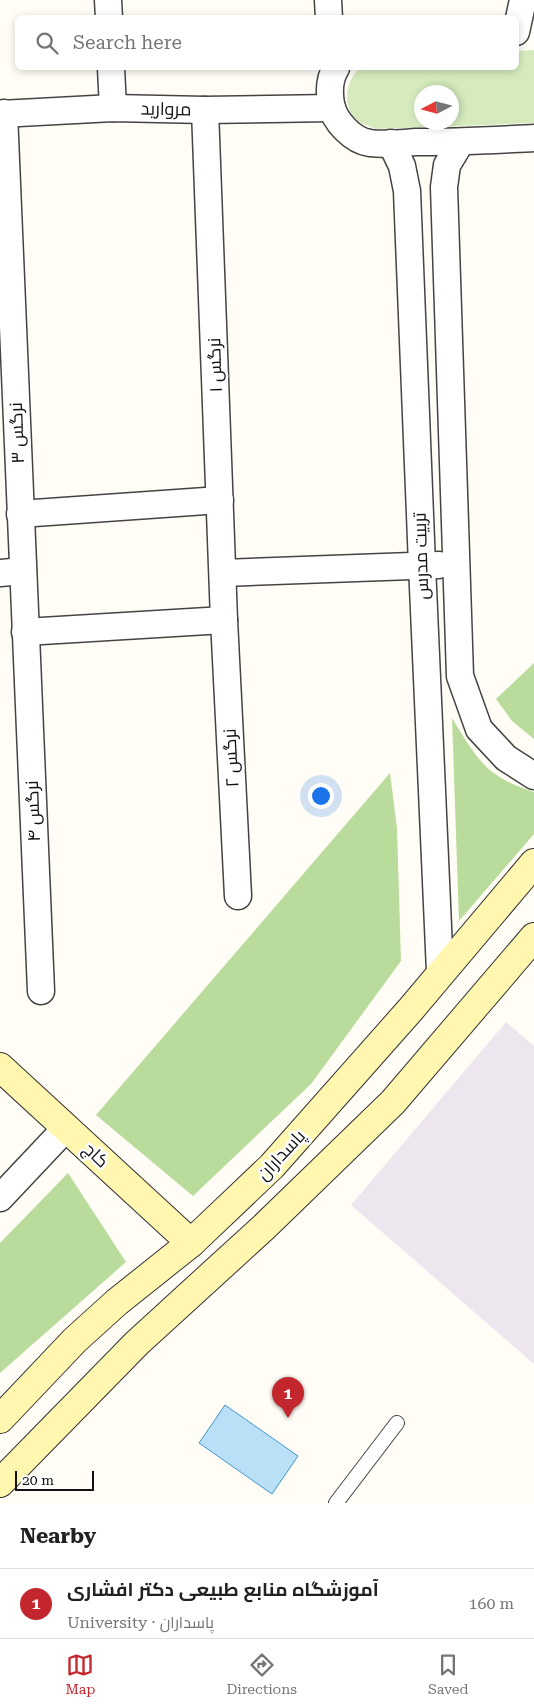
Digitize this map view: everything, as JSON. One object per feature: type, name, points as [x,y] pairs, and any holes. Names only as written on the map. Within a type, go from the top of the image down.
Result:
[{"type":"street","points":[[108,0],[109,15]]},
{"type":"street","points":[[328,0],[330,15]]},
{"type":"street","points":[[519,19],[523,0]]},
{"type":"street","points":[[519,33],[534,33]]},
{"type":"street","points":[[111,70],[113,108]]},
{"type":"street","points":[[334,70],[329,90],[332,108],[340,123],[353,136],[368,143],[461,142],[534,138]]},
{"type":"street","name":"مروارید","points":[[2,113],[113,108],[205,110],[332,108]]},
{"type":"street","name":"نرگس ۱","points":[[205,110],[224,620]]},
{"type":"street","name":"نرگس ۳","points":[[2,113],[20,514],[11,572],[25,632]]},
{"type":"street","name":"تربیت مدرس","points":[[461,142],[447,165],[444,187],[460,676],[479,729],[506,758],[534,776]]},
{"type":"street","name":"تربیت مدرس","points":[[391,143],[402,166],[407,191],[440,972]]},
{"type":"street","points":[[20,514],[220,500]]},
{"type":"street","points":[[222,574],[456,564]]},
{"type":"street","points":[[25,632],[224,620]]},
{"type":"street","name":"نرگس ۲","points":[[224,620],[238,896]]},
{"type":"street","name":"نرگس ۴","points":[[25,632],[40,991]]},
{"type":"street","name":"پاسداران","points":[[0,1419],[75,1340],[117,1302],[191,1243],[272,1166],[411,1009],[440,972],[534,863]]},
{"type":"street","points":[[0,1483],[137,1343],[264,1226],[393,1102],[534,937]]},
{"type":"street","name":"کاج","points":[[0,1067],[191,1243]]},
{"type":"street","points":[[0,1198],[66,1128]]},
{"type":"lane","points":[[336,1503],[397,1423]]},
{"type":"shaded area","points":[[506,1022],[534,1046],[534,1364],[351,1205]]},
{"type":"green space","points":[[534,50],[534,123],[459,126],[459,85],[414,85],[414,128],[376,129],[357,120],[351,112],[348,105],[347,92],[351,79],[358,70],[519,70],[519,51]]},
{"type":"green space","points":[[534,663],[534,739],[512,721],[496,699]]},
{"type":"green space","points":[[452,718],[484,765],[504,780],[534,792],[534,834],[459,921]]},
{"type":"green space","points":[[390,773],[397,828],[401,961],[311,1084],[193,1196],[96,1115]]},
{"type":"green space","points":[[68,1173],[126,1262],[0,1373],[0,1243]]},
{"type":"water","points":[[225,1405],[298,1456],[272,1494],[199,1443]]},
{"type":"place","name":"آموزشگاه منابع طبیعی دکتر افشاری","points":[[288,1418]]}]
